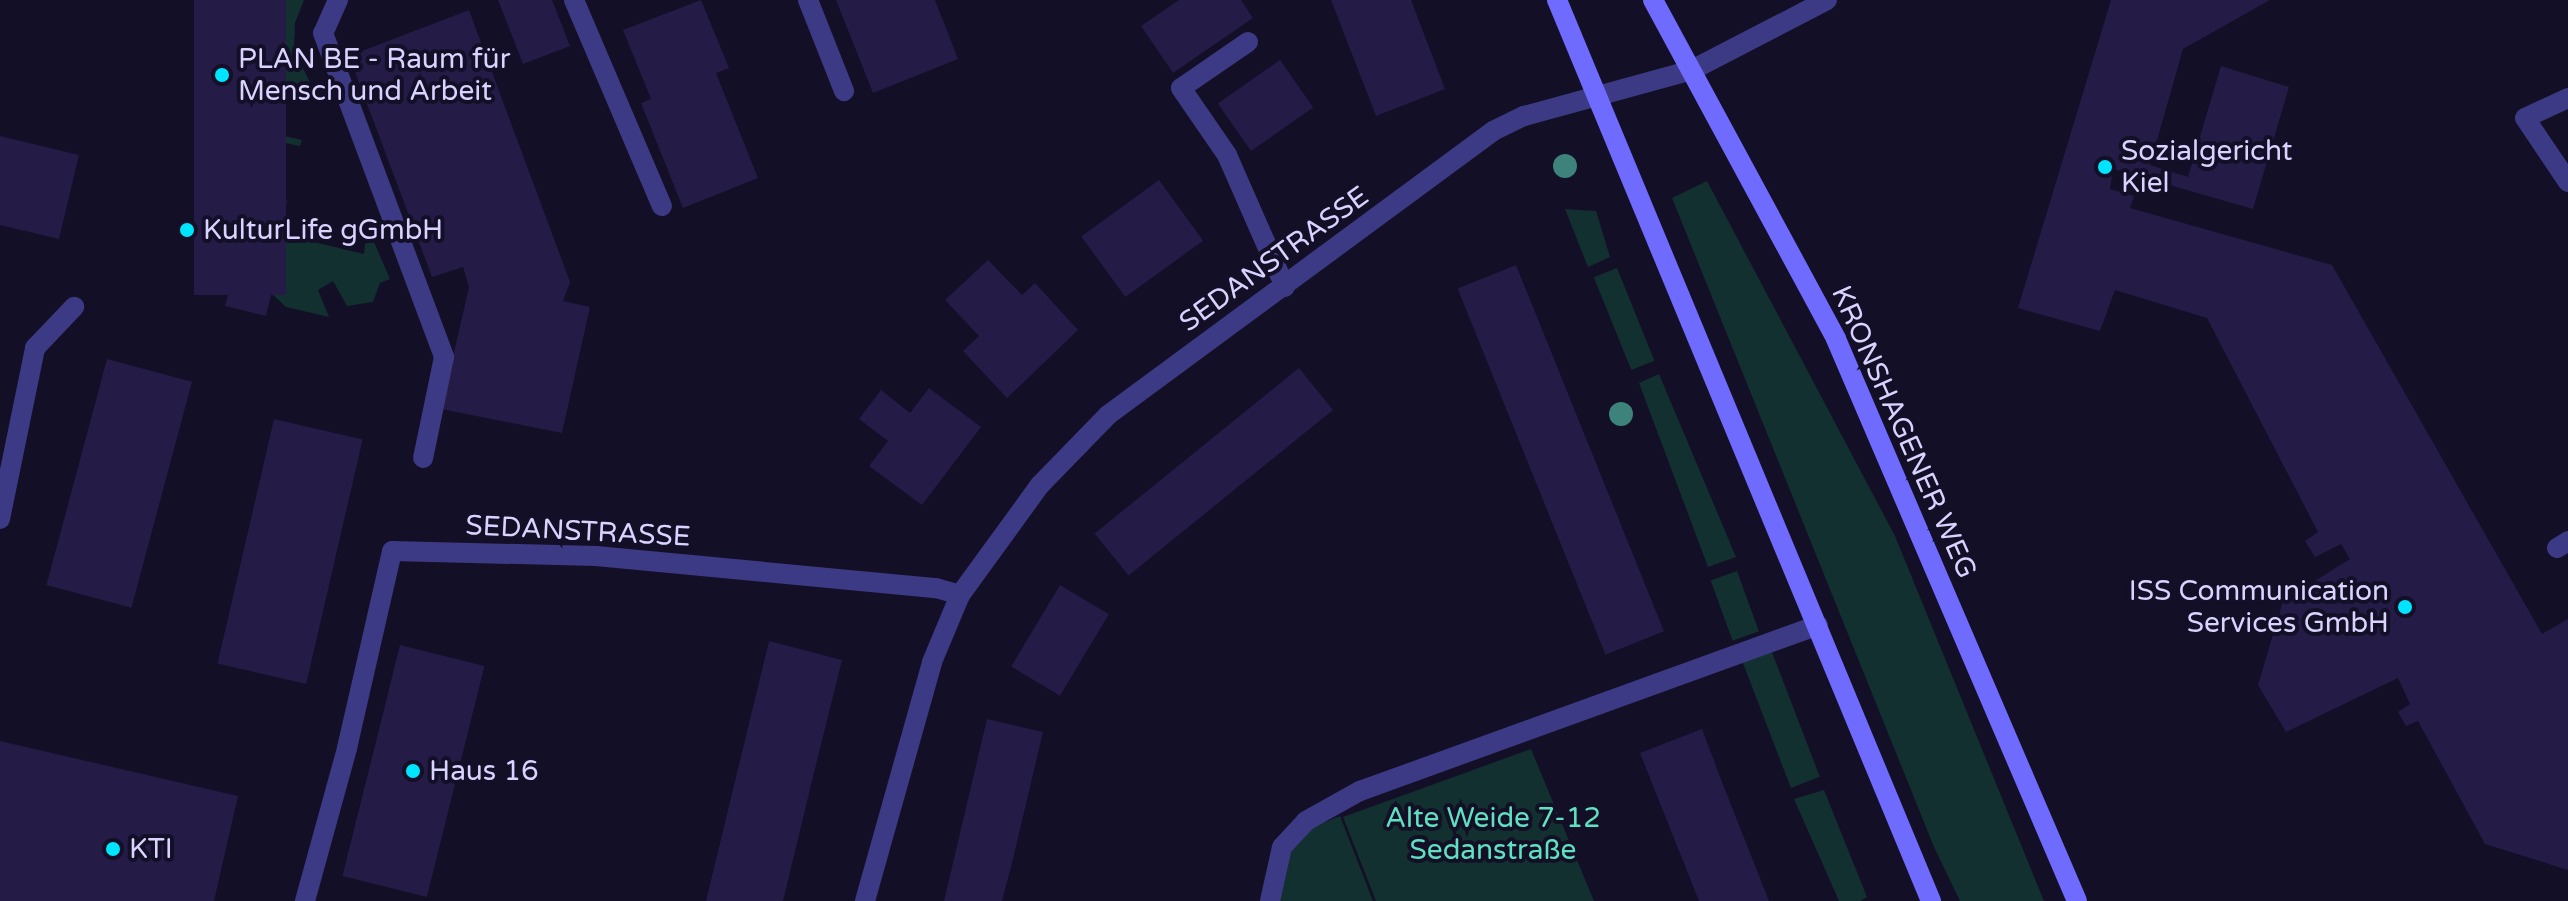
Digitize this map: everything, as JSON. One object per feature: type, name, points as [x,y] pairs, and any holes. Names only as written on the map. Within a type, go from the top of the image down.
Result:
[{"type":"main road","points":[[1557,0],[1599,94],[1931,901]]},
{"type":"main road","name":"KRONSHAGENER WEG","points":[[1653,0],[1836,339],[2077,901]]},
{"type":"street","points":[[338,0],[323,33],[444,357],[423,458]]},
{"type":"street","points":[[574,0],[662,206]]},
{"type":"street","points":[[808,0],[844,91]]},
{"type":"street","name":"SEDANSTRASSE","points":[[865,901],[932,662],[960,595],[1040,485],[1108,415],[1493,131],[1524,116],[1692,70],[1804,6],[1827,0]]},
{"type":"street","points":[[1248,42],[1181,88],[1227,155],[1285,287]]},
{"type":"street","points":[[2568,98],[2525,118],[2568,182]]},
{"type":"street","points":[[0,519],[10,433],[35,348],[74,307]]},
{"type":"street","name":"SEDANSTRASSE","points":[[305,901],[347,748],[392,551],[596,556],[936,588],[960,595]]},
{"type":"street","points":[[1270,901],[1282,847],[1306,821],[1360,791],[1818,625]]},
{"type":"green space","points":[[286,0],[304,0],[295,23],[294,51],[313,88],[280,81],[267,132],[302,140],[300,146],[267,139],[255,190],[287,200],[280,234],[364,254],[365,244],[373,240],[390,279],[380,283],[373,302],[347,306],[333,281],[318,290],[329,317],[286,307],[271,293],[274,280],[237,270],[239,255],[271,263],[276,239],[229,230]]},
{"type":"green space","points":[[1707,181],[1895,536],[2044,901],[1960,901],[1934,847],[1672,198]]},
{"type":"green space","points":[[1565,209],[1596,211],[1610,257],[1588,267]]},
{"type":"green space","points":[[1617,268],[1654,361],[1631,370],[1594,277]]},
{"type":"green space","points":[[1659,374],[1736,557],[1708,567],[1639,383]]},
{"type":"green space","points":[[1737,571],[1759,631],[1733,641],[1711,581]]},
{"type":"green space","points":[[1770,647],[1820,777],[1791,788],[1741,658]]},
{"type":"green space","name":"Alte Weide 7-12 Sedanstraße","points":[[1531,749],[1594,901],[1376,901],[1343,817]]},
{"type":"green space","points":[[1824,790],[1867,897],[1860,901],[1839,901],[1794,799]]},
{"type":"green space","points":[[1340,816],[1373,901],[1274,901],[1289,854],[1313,827]]},
{"type":"building","points":[[194,0],[286,0],[286,295],[194,295]]},
{"type":"building","points":[[498,0],[552,0],[570,46],[523,64]]},
{"type":"building","points":[[701,0],[729,68],[716,73],[758,178],[683,208],[641,103],[651,99],[623,30]]},
{"type":"building","points":[[836,0],[935,0],[958,59],[873,93]]},
{"type":"building","points":[[1179,0],[1241,0],[1253,18],[1173,73],[1141,26]]},
{"type":"building","points":[[1331,0],[1411,0],[1445,89],[1376,116]]},
{"type":"building","points":[[2111,0],[2270,0],[2183,49],[2150,165],[2188,177],[2221,66],[2289,87],[2253,209],[2113,169],[2110,189],[2134,196],[2130,208],[2332,265],[2542,634],[2568,619],[2568,870],[2485,844],[2418,721],[2406,726],[2398,712],[2410,704],[2398,678],[2286,732],[2258,685],[2283,601],[2350,559],[2341,544],[2315,557],[2305,541],[2318,532],[2207,318],[2115,290],[2100,331],[2018,308]]},
{"type":"building","points":[[469,10],[570,282],[563,301],[590,307],[562,433],[441,409],[469,287],[463,267],[432,277],[349,56]]},
{"type":"building","points":[[1280,60],[1313,108],[1251,151],[1218,104]]},
{"type":"building","points":[[0,136],[79,155],[59,239],[0,225]]},
{"type":"building","points":[[1159,180],[1203,241],[1125,297],[1081,236]]},
{"type":"building","points":[[988,260],[1022,295],[1035,283],[1078,330],[1007,398],[963,351],[979,336],[945,300]]},
{"type":"building","points":[[1516,265],[1664,631],[1606,655],[1458,289]]},
{"type":"building","points":[[234,270],[275,280],[266,316],[225,306]]},
{"type":"building","points":[[107,359],[192,382],[131,608],[46,585]]},
{"type":"building","points":[[1299,368],[1333,410],[1129,575],[1095,534]]},
{"type":"building","points":[[929,388],[981,427],[922,505],[869,466],[888,441],[859,419],[881,390],[910,413]]},
{"type":"building","points":[[274,419],[363,439],[306,684],[218,664]]},
{"type":"building","points":[[1060,585],[1109,614],[1060,696],[1011,666]]},
{"type":"building","points":[[769,641],[842,660],[783,901],[706,901]]},
{"type":"building","name":"Haus 16","points":[[400,645],[484,666],[427,897],[342,876]]},
{"type":"building","points":[[987,719],[1043,732],[1013,859],[1002,901],[944,901]]},
{"type":"building","points":[[1702,729],[1769,901],[1699,901],[1640,753]]},
{"type":"building","name":"KTI","points":[[0,741],[238,796],[214,901],[0,901]]},
{"type":"place","name":"PLAN BE - Raum für Mensch und Arbeit","points":[[222,75]]},
{"type":"place","name":"Sozialgericht Kiel","points":[[2105,167]]},
{"type":"place","name":"KulturLife gGmbH","points":[[187,230]]},
{"type":"place","name":"ISS Communication Services GmbH","points":[[2405,607]]},
{"type":"place","name":"Haus 16","points":[[413,771]]},
{"type":"place","name":"KTI","points":[[113,849]]}]
